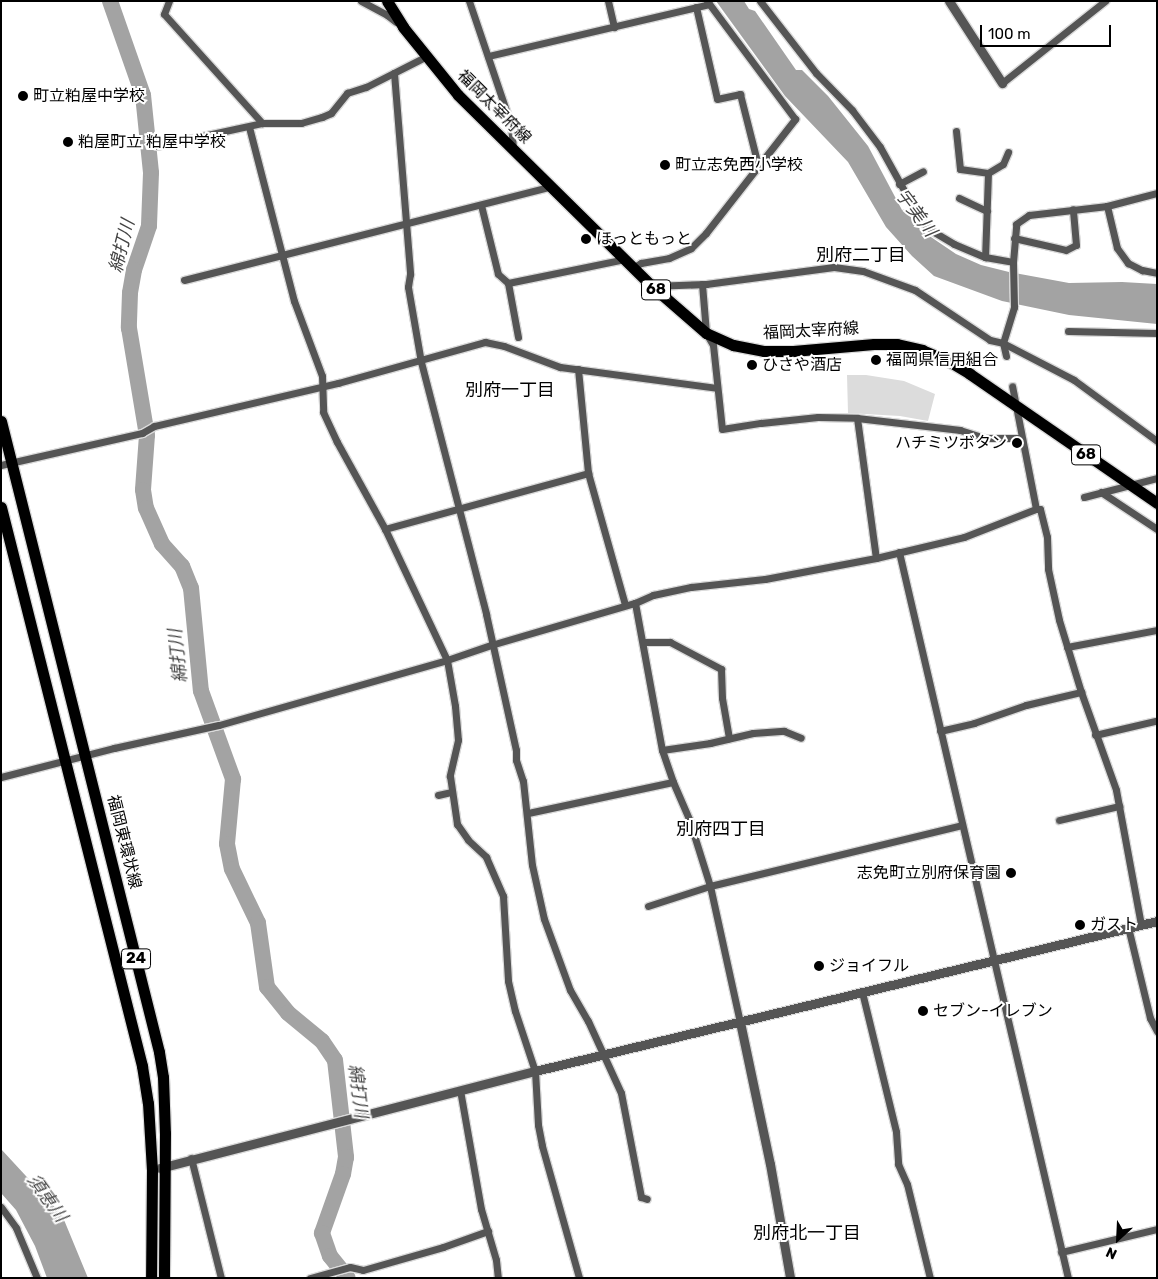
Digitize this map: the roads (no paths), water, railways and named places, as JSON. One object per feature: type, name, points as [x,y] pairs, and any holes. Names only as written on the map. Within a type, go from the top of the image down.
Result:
[{"type":"main road","name":"福岡太宰府線","points":[[387,1],[402,28],[458,95],[652,286],[706,333],[733,346],[764,351],[793,351],[874,344],[897,344],[922,350],[952,363],[1157,503]]},
{"type":"main road","name":"福岡東環状線","points":[[1,421],[7,464],[85,756],[159,1052],[163,1077],[165,1166],[164,1278]]},
{"type":"main road","name":"24","points":[[1,507],[142,1066],[148,1103],[152,1170],[151,1278]]},
{"type":"street","points":[[169,1],[164,14],[262,123]]},
{"type":"street","points":[[361,1],[387,14],[402,28]]},
{"type":"street","points":[[469,1],[511,125],[513,149]]},
{"type":"street","points":[[608,1],[614,27]]},
{"type":"street","points":[[760,1],[816,73],[852,110],[880,147],[921,221],[954,244],[985,257],[1013,265]]},
{"type":"street","points":[[950,1],[1002,83],[1105,1]]},
{"type":"street","points":[[488,56],[708,3],[795,119],[706,233],[691,248],[669,258],[641,263],[634,268]]},
{"type":"street","points":[[696,7],[717,99],[740,94],[758,165]]},
{"type":"street","points":[[156,146],[262,123],[301,123],[322,117],[331,113],[347,93],[394,73],[425,57]]},
{"type":"street","points":[[394,73],[410,274],[408,287],[421,362],[486,614],[491,645],[516,750],[516,760],[523,781],[528,813],[532,865],[544,919],[570,990],[588,1021],[621,1093],[642,1197],[646,1199]]},
{"type":"street","points":[[249,127],[294,301],[322,376],[323,412],[385,529],[447,660],[455,706],[458,740],[450,776],[457,824],[468,840],[486,857],[503,896],[508,981],[515,1011],[535,1071],[538,1125],[542,1146],[579,1278]]},
{"type":"street","points":[[956,131],[960,168],[988,173],[1003,164],[1008,152]]},
{"type":"street","points":[[899,184],[923,171]]},
{"type":"street","points":[[985,257],[988,173]]},
{"type":"street","points":[[184,280],[405,222],[481,205],[552,186]]},
{"type":"street","points":[[1006,356],[1003,343],[1014,307],[1014,238],[1016,224],[1021,218],[1029,214],[1107,206],[1157,193]]},
{"type":"street","points":[[959,198],[986,211]]},
{"type":"street","points":[[481,205],[498,274],[508,283],[518,337]]},
{"type":"street","points":[[1107,206],[1117,248],[1128,263],[1142,270],[1157,273]]},
{"type":"street","points":[[1014,238],[1066,250],[1076,245],[1072,209]]},
{"type":"street","points":[[508,283],[625,259]]},
{"type":"street","points":[[652,286],[702,284],[834,266],[848,267],[915,290],[990,340],[1003,343],[1074,380],[1157,441]]},
{"type":"street","points":[[702,284],[706,333],[713,345],[722,429],[761,423],[818,418],[857,418],[960,430],[984,438],[1021,438]]},
{"type":"street","points":[[1068,331],[1157,333]]},
{"type":"street","points":[[7,464],[142,434],[154,426],[421,362],[486,342],[504,346],[560,367],[717,388]]},
{"type":"street","points":[[578,369],[588,473],[625,605]]},
{"type":"street","points":[[1012,386],[1036,509]]},
{"type":"street","points":[[857,418],[876,558]]},
{"type":"street","points":[[385,529],[588,473]]},
{"type":"street","points":[[1084,497],[1157,478]]},
{"type":"street","points":[[1100,492],[1157,529]]},
{"type":"street","points":[[1,778],[85,756],[219,725],[447,660],[653,596],[690,587],[765,579],[876,558],[964,537],[1040,509],[1047,537],[1048,569],[1067,647],[1095,735],[1116,790],[1141,925]]},
{"type":"street","points":[[899,552],[921,637],[940,731],[1068,1278]]},
{"type":"street","points":[[635,603],[644,642],[662,750],[689,819],[710,886],[770,1164],[790,1278]]},
{"type":"street","points":[[1067,647],[1157,630]]},
{"type":"street","points":[[644,642],[670,642],[721,669],[722,698],[729,738]]},
{"type":"street","points":[[940,731],[974,723],[1026,705],[1081,692]]},
{"type":"street","points":[[1095,735],[1155,721]]},
{"type":"street","points":[[662,750],[753,733],[784,731],[801,738]]},
{"type":"street","points":[[528,813],[673,782]]},
{"type":"street","points":[[438,795],[451,792]]},
{"type":"street","points":[[1059,820],[1119,806]]},
{"type":"street","points":[[648,906],[710,886],[962,825]]},
{"type":"street","points":[[152,1170],[191,1158],[535,1071],[1157,921]]},
{"type":"street","points":[[1128,928],[1150,1018],[1157,1031]]},
{"type":"street","points":[[862,992],[896,1132],[898,1164],[907,1184],[930,1278]]},
{"type":"street","points":[[460,1090],[481,1209],[496,1260],[498,1278]]},
{"type":"street","points":[[191,1158],[221,1278]]},
{"type":"street","points":[[1,1207],[16,1228],[37,1278]]},
{"type":"street","points":[[310,1278],[350,1267],[363,1270],[443,1247],[488,1230]]},
{"type":"street","points":[[1061,1252],[1157,1230]]},
{"type":"waterway","name":"綿打川","points":[[110,1],[143,95],[151,173],[149,226],[134,270],[130,293],[129,328],[147,435],[143,490],[146,508],[162,544],[182,566],[191,588],[201,691],[233,779],[227,844],[232,869],[258,923],[267,987],[288,1013],[322,1041],[335,1060],[346,1157],[343,1174],[322,1233],[330,1256],[348,1278]]},
{"type":"place","name":"町立粕屋中学校","points":[[23,96]]},
{"type":"place","name":"粕屋町立 粕屋中学校","points":[[68,142]]},
{"type":"place","name":"町立志免西小学校","points":[[665,165]]},
{"type":"place","name":"ほっともっと","points":[[586,239]]},
{"type":"place","name":"福岡県信用組合","points":[[876,360]]},
{"type":"place","name":"ひさや酒店","points":[[752,365]]},
{"type":"place","name":"ハチミツボタン","points":[[1017,443]]},
{"type":"place","name":"志免町立別府保育園","points":[[1011,873]]},
{"type":"place","name":"ガスト","points":[[1080,925]]},
{"type":"place","name":"ジョイフル","points":[[819,966]]},
{"type":"place","name":"セブン-イレブン","points":[[923,1011]]},
{"type":"district","name":"別府二丁目","points":[[861,255]]},
{"type":"district","name":"別府一丁目","points":[[510,390]]},
{"type":"district","name":"別府四丁目","points":[[721,829]]},
{"type":"district","name":"別府北一丁目","points":[[807,1233]]},
{"type":"water label","name":"宇美川","points":[[916,213]]},
{"type":"water label","name":"須恵川","points":[[47,1198]]}]
